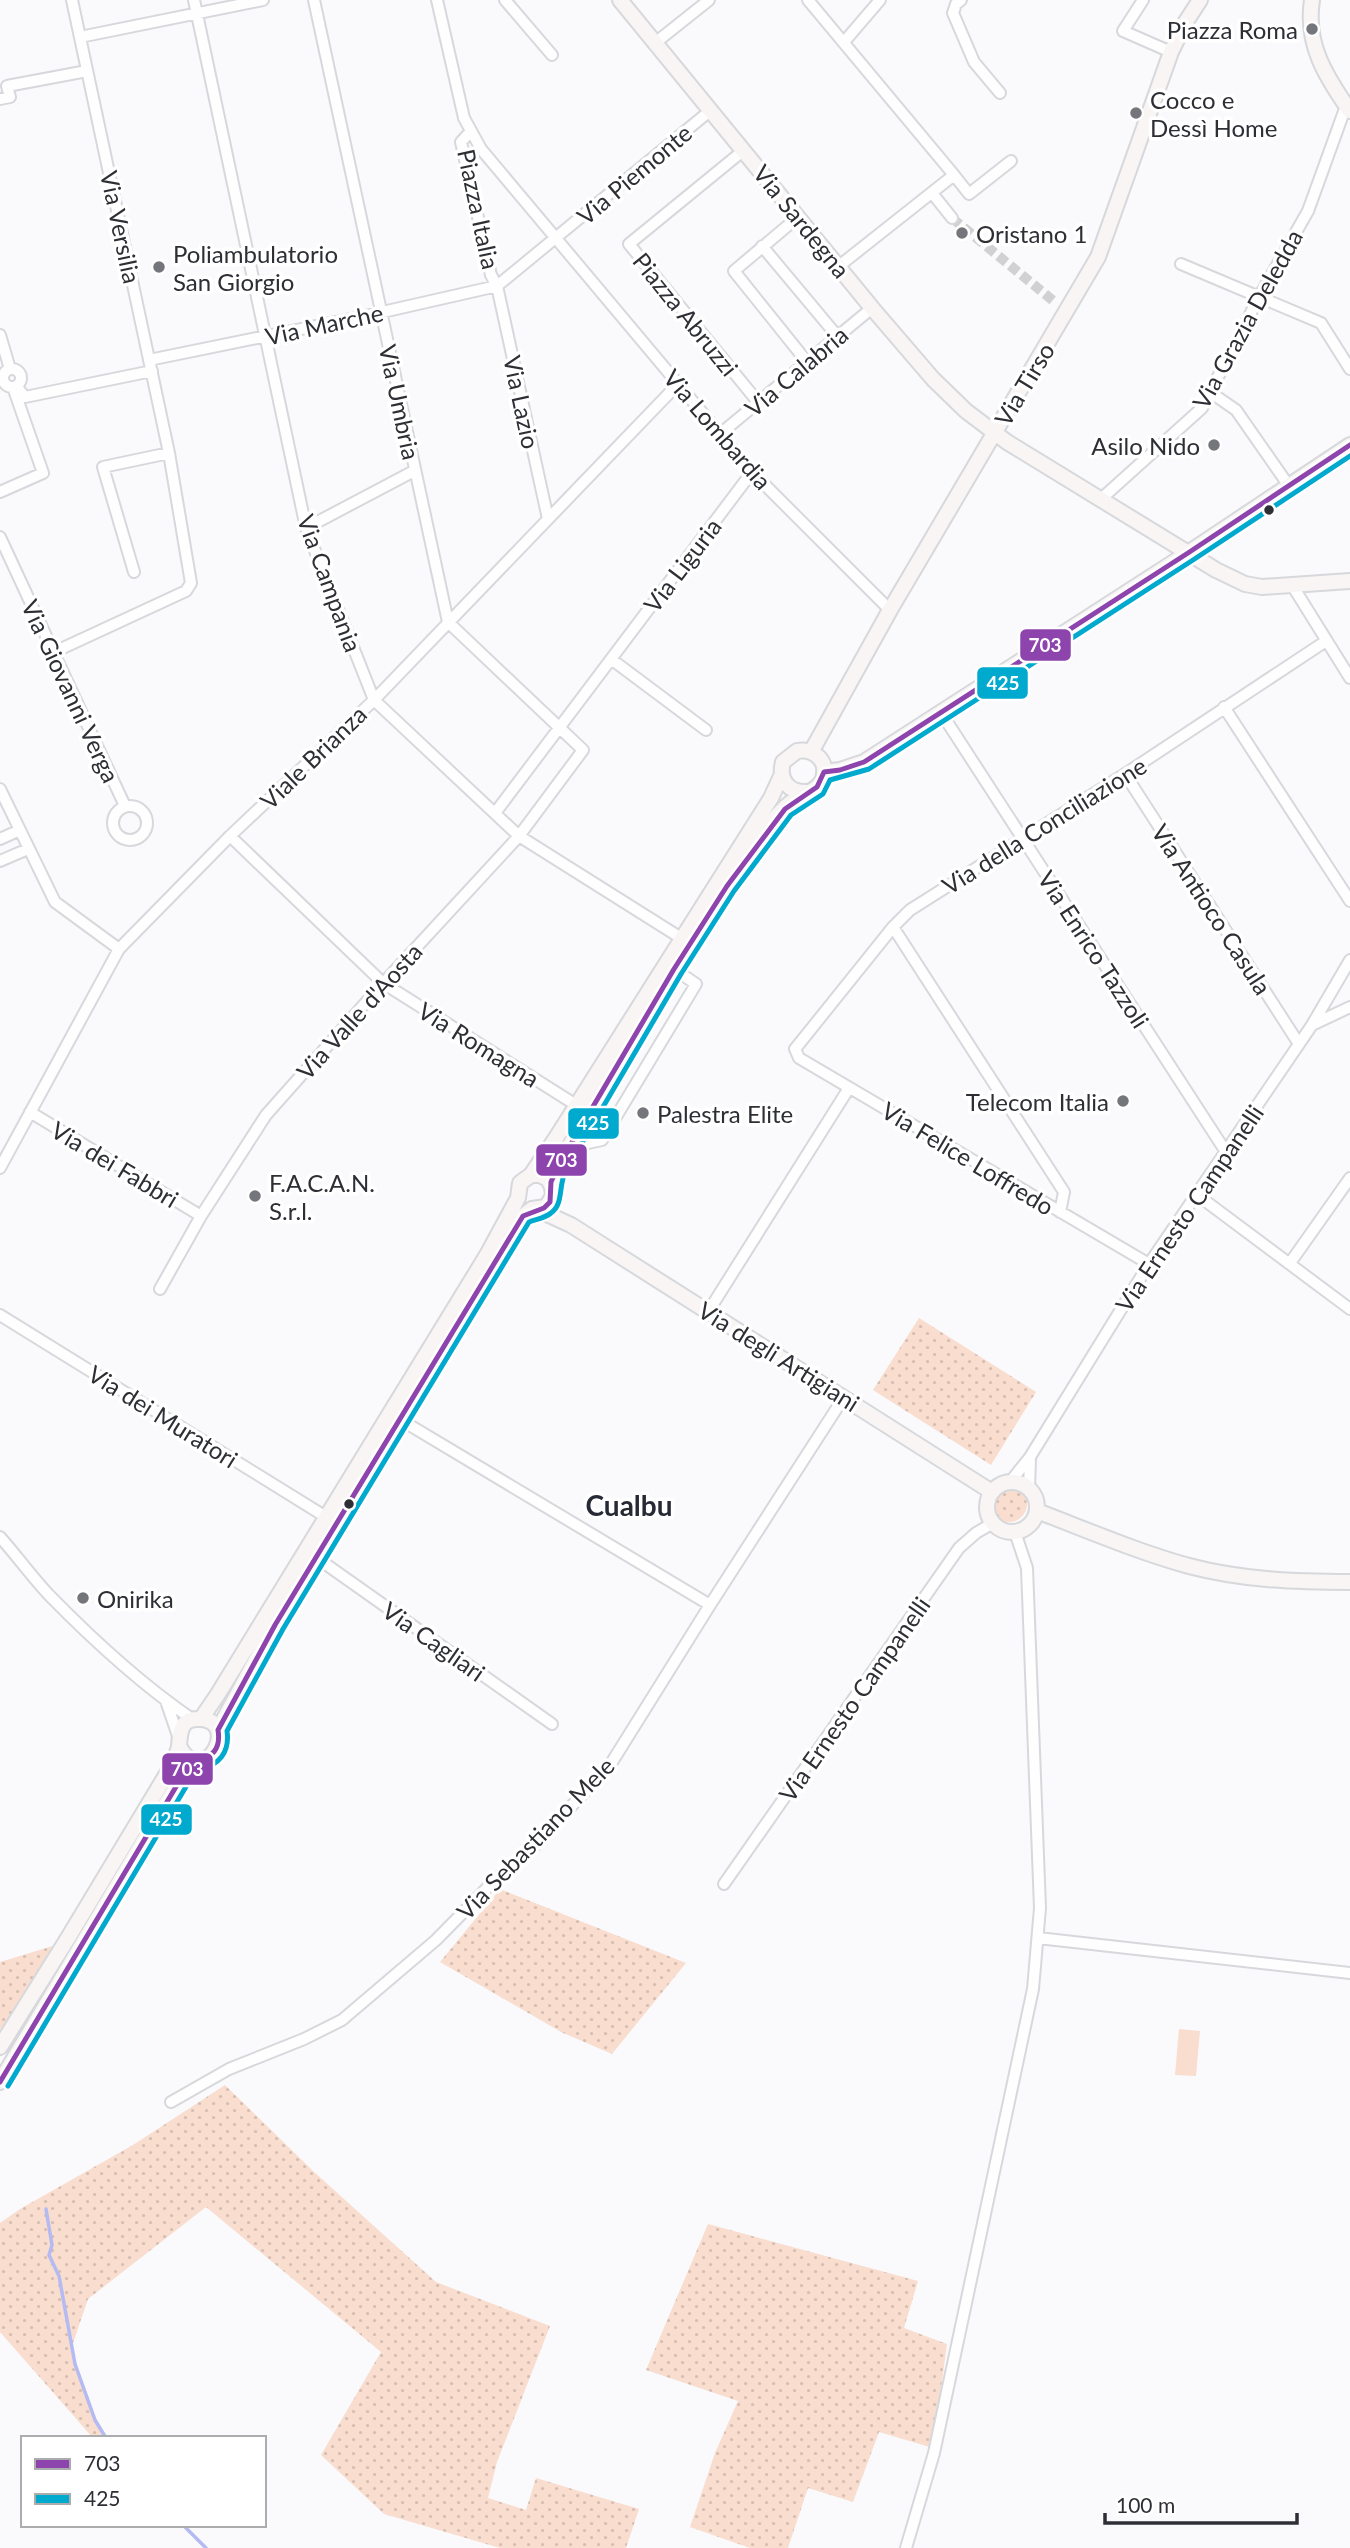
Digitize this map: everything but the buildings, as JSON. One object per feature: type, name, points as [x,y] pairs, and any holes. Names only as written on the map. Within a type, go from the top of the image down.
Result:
[{"type":"main road","name":"Via Sardegna","points":[[620,0],[872,307],[933,379],[966,411],[995,433],[1188,553],[1245,584],[1262,587],[1350,581]]},
{"type":"main road","name":"Via Tirso","points":[[811,751],[890,610],[995,433],[1062,307],[1098,257],[1171,52],[1200,0]]},
{"type":"main road","points":[[1312,0],[1311,30],[1316,57],[1348,109]]},
{"type":"main road","points":[[824,772],[864,762],[1350,445]]},
{"type":"main road","points":[[0,2082],[28,2018],[170,1767],[178,1741],[183,1726],[197,1719],[218,1694],[487,1255],[519,1198],[520,1182],[531,1175],[771,798],[782,774],[783,762],[791,753],[811,751],[821,760],[824,772],[820,784],[789,804],[754,846],[674,969],[569,1147],[552,1187],[549,1203],[523,1216],[275,1625],[218,1730],[219,1743],[213,1755],[207,1759],[194,1760],[187,1757],[178,1741]]},
{"type":"main road","points":[[782,774],[788,786],[800,792],[807,792]]},
{"type":"main road","points":[[531,1175],[540,1175],[552,1187],[566,1222]]},
{"type":"main road","points":[[519,1198],[523,1205],[535,1210]]},
{"type":"main road","name":"Via degli Artigiani","points":[[535,1210],[566,1222],[992,1492]]},
{"type":"main road","points":[[1010,1482],[1023,1484],[1029,1489]]},
{"type":"main road","name":"Via Ernesto Campanelli","points":[[992,1492],[1002,1484],[1010,1482]]},
{"type":"main road","name":"Via Ernesto Campanelli","points":[[1029,1489],[1036,1499],[1037,1511]]},
{"type":"main road","points":[[992,1492],[987,1507],[993,1523],[1003,1530],[1015,1532],[1030,1525],[1037,1511],[1190,1566],[1245,1577],[1296,1582],[1350,1581]]},
{"type":"main road","points":[[197,1719],[208,1721],[218,1730]]},
{"type":"main road","points":[[0,2047],[6,2033],[28,2018],[194,1760]]},
{"type":"street","name":"Via Versilia","points":[[52,653],[190,587],[169,453],[72,0]]},
{"type":"street","name":"Via Campania","points":[[194,0],[306,528],[374,699],[519,836],[681,938]]},
{"type":"street","points":[[80,37],[263,0]]},
{"type":"street","name":"Via Umbria","points":[[314,0],[447,622]]},
{"type":"street","points":[[437,0],[464,118],[470,132]]},
{"type":"street","points":[[505,0],[552,55]]},
{"type":"street","points":[[655,43],[709,0]]},
{"type":"street","points":[[808,0],[969,194],[1011,161]]},
{"type":"street","points":[[844,42],[880,0]]},
{"type":"street","points":[[961,0],[956,4],[953,13],[974,62],[1000,93]]},
{"type":"street","points":[[1143,0],[1123,30],[1171,52]]},
{"type":"street","points":[[0,99],[10,97],[7,86],[87,71]]},
{"type":"street","name":"Via Grazia Deledda","points":[[1101,499],[1202,408],[1259,297],[1308,211],[1348,109]]},
{"type":"street","name":"Via Piemonte","points":[[556,239],[711,110]]},
{"type":"street","name":"Piazza Italia","points":[[470,132],[556,239],[497,286],[491,275],[461,142],[470,132]]},
{"type":"street","name":"Piazza Abruzzi","points":[[744,150],[629,244],[758,402]]},
{"type":"street","points":[[839,266],[954,175]]},
{"type":"street","points":[[932,193],[952,218]]},
{"type":"street","points":[[798,216],[734,271],[807,362]]},
{"type":"street","name":"Via Lombardia","points":[[556,239],[752,472],[890,610]]},
{"type":"street","points":[[762,246],[838,337]]},
{"type":"street","points":[[1181,264],[1321,323],[1350,369]]},
{"type":"street","name":"Via Marche","points":[[15,387],[24,397],[265,337],[497,286]]},
{"type":"street","name":"Via Lazio","points":[[497,286],[548,519]]},
{"type":"street","name":"Via Calabria","points":[[720,433],[872,307]]},
{"type":"street","points":[[0,335],[10,369],[3,374],[3,380],[8,387],[15,387],[43,473],[0,492]]},
{"type":"street","name":"Viale Brianza","points":[[0,1168],[119,949],[230,836],[374,699],[679,383]]},
{"type":"street","points":[[1210,392],[1236,410],[1289,486]]},
{"type":"street","points":[[134,572],[103,467],[169,453]]},
{"type":"street","points":[[306,528],[414,471]]},
{"type":"street","name":"Via Liguria","points":[[495,813],[752,472]]},
{"type":"street","name":"Via Giovanni Verga","points":[[0,537],[125,806]]},
{"type":"street","points":[[1292,585],[1350,678]]},
{"type":"street","points":[[447,622],[560,727]]},
{"type":"street","name":"Via della Conciliazione","points":[[796,1046],[909,910],[1125,774],[1326,641]]},
{"type":"street","points":[[611,659],[706,730]]},
{"type":"street","points":[[1224,708],[1350,901]]},
{"type":"street","name":"Via Enrico Tazzoli","points":[[940,711],[1226,1152]]},
{"type":"street","name":"Via Valle d'Aosta","points":[[160,1289],[201,1216],[266,1115],[519,836],[583,750],[560,727]]},
{"type":"street","name":"Via Antioco Casula","points":[[1125,774],[1299,1044]]},
{"type":"street","points":[[0,789],[55,902],[119,949]]},
{"type":"street","points":[[0,839],[20,830]]},
{"type":"street","name":"Via Romagna","points":[[230,836],[383,983],[576,1105]]},
{"type":"street","points":[[0,861],[28,849]]},
{"type":"street","points":[[893,927],[1064,1192],[1060,1212]]},
{"type":"street","name":"Via Ernesto Campanelli","points":[[1010,1482],[1030,1457],[1149,1264],[1312,1025],[1350,960]]},
{"type":"street","points":[[569,1147],[602,1140],[696,984],[674,969]]},
{"type":"street","points":[[1312,1025],[1350,1007]]},
{"type":"street","name":"Via Felice Loffredo","points":[[796,1046],[799,1058],[1149,1264]]},
{"type":"street","points":[[708,1312],[849,1088]]},
{"type":"street","name":"Via dei Fabbri","points":[[30,1112],[201,1216]]},
{"type":"street","points":[[1290,1263],[1350,1178]]},
{"type":"street","points":[[1196,1194],[1350,1309]]},
{"type":"street","name":"Via dei Muratori","points":[[0,1315],[326,1517]]},
{"type":"street","name":"Via Sebastiano Mele","points":[[171,2102],[229,2068],[304,2039],[342,2020],[436,1940],[493,1882],[532,1849],[612,1762],[844,1397]]},
{"type":"street","points":[[401,1420],[710,1605]]},
{"type":"street","name":"Via Ernesto Campanelli","points":[[1029,1489],[1030,1457]]},
{"type":"street","name":"Via Ernesto Campanelli","points":[[724,1884],[959,1548],[993,1523]]},
{"type":"street","points":[[906,2548],[934,2454],[1033,1989],[1040,1908],[1027,1568],[1015,1532]]},
{"type":"street","points":[[0,1537],[48,1594],[91,1636],[166,1701],[197,1719]]},
{"type":"street","name":"Via Cagliari","points":[[317,1558],[552,1724]]},
{"type":"street","points":[[166,1701],[178,1741]]},
{"type":"street","points":[[1038,1938],[1350,1973]]},
{"type":"shaded area","points":[[919,1318],[1036,1392],[991,1465],[873,1390]]},
{"type":"shaded area","points":[[1009,1486],[1022,1491],[1027,1504],[1022,1517],[1009,1522],[996,1517],[991,1504],[996,1491]]},
{"type":"shaded area","points":[[500,1889],[686,1963],[612,2054],[561,2032],[440,1962]]},
{"type":"shaded area","points":[[56,1945],[7,2024],[0,2029],[0,1962]]},
{"type":"shaded area","points":[[1179,2029],[1200,2031],[1196,2076],[1175,2075]]},
{"type":"shaded area","points":[[225,2085],[313,2171],[436,2282],[550,2326],[497,2462],[488,2498],[526,2510],[536,2478],[639,2509],[626,2548],[500,2548],[384,2514],[321,2455],[381,2352],[206,2207],[88,2299],[71,2349],[102,2436],[91,2436],[0,2332],[0,2223],[133,2145]]},
{"type":"shaded area","points":[[708,2224],[918,2281],[904,2328],[947,2344],[933,2448],[879,2432],[853,2502],[808,2488],[788,2548],[750,2548],[690,2527],[715,2453],[738,2401],[646,2370]]},
{"type":"waterway","points":[[46,2209],[52,2245],[49,2255],[59,2276],[75,2364],[95,2420],[105,2436]]},
{"type":"waterway","points":[[185,2527],[206,2548]]},
{"type":"tunnel","points":[[952,218],[1056,303]]},
{"type":"transit line","name":"703","points":[[0,2082],[183,1775],[194,1760],[211,1755],[217,1747],[218,1730],[275,1625],[523,1216],[544,1208],[550,1202],[551,1182],[558,1166],[674,969],[727,886],[785,809],[817,787],[824,772],[864,762],[1350,445]]},
{"type":"transit line","name":"425","points":[[8,2086],[190,1780],[199,1769],[212,1765],[222,1757],[227,1745],[227,1731],[283,1629],[529,1222],[546,1216],[558,1205],[566,1170],[681,974],[734,891],[791,815],[823,794],[830,780],[869,769],[1350,456]]},
{"type":"place","name":"Piazza Roma","points":[[1312,29]]},
{"type":"place","name":"Cocco e Dessì Home","points":[[1136,113]]},
{"type":"place","name":"Oristano 1","points":[[962,233]]},
{"type":"place","name":"Poliambulatorio San Giorgio","points":[[159,267]]},
{"type":"place","name":"Asilo Nido","points":[[1214,445]]},
{"type":"place","name":"Telecom Italia","points":[[1123,1101]]},
{"type":"place","name":"Palestra Elite","points":[[643,1113]]},
{"type":"place","name":"F.A.C.A.N. S.r.l.","points":[[255,1196]]},
{"type":"place","name":"Onirika","points":[[83,1598]]},
{"type":"district","name":"Cualbu","points":[[629,1505]]}]
